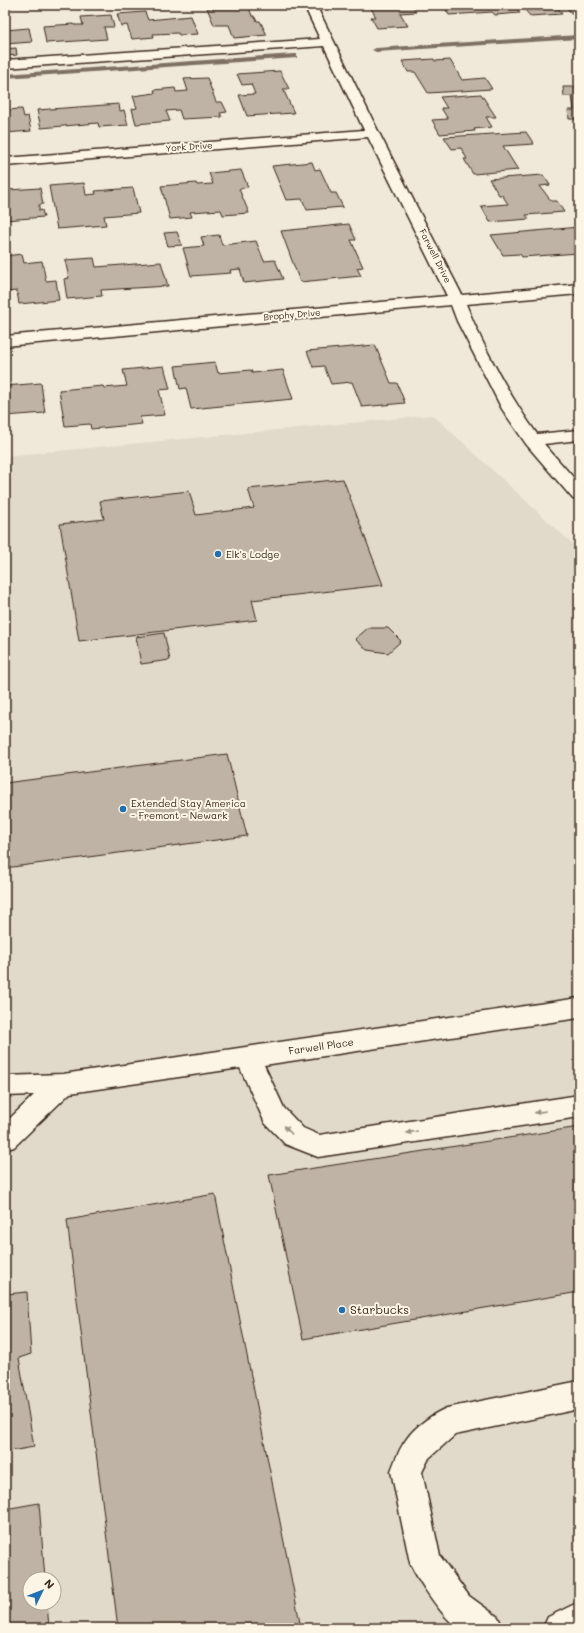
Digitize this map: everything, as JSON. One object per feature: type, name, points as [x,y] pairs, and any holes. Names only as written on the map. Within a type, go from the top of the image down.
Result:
[{"type":"street","name":"Farwell Drive","points":[[310,5],[372,133],[457,300],[465,320],[510,409],[532,440],[579,494]]},
{"type":"street","points":[[5,64],[327,42]]},
{"type":"street","name":"York Drive","points":[[5,162],[372,133]]},
{"type":"street","name":"Brophy Drive","points":[[5,341],[579,289]]},
{"type":"street","points":[[532,440],[579,434]]},
{"type":"street","name":"Farwell Place","points":[[5,1086],[63,1084],[579,1008]]},
{"type":"street","points":[[248,1057],[274,1115],[294,1136],[318,1146],[579,1106]]},
{"type":"street","points":[[5,1139],[63,1084]]},
{"type":"street","points":[[487,1628],[458,1607],[426,1563],[406,1471],[418,1448],[447,1422],[579,1395]]},
{"type":"street","points":[[558,1628],[579,1618]]},
{"type":"shaded area","points":[[433,415],[579,550],[579,1628],[5,1628],[5,456]]},
{"type":"building","points":[[248,5],[252,16],[254,16],[257,21],[260,21],[267,35],[234,38],[229,25],[214,25],[207,8]]},
{"type":"building","points":[[369,5],[412,5],[416,12],[400,13],[408,26],[377,28],[371,17],[376,17]]},
{"type":"building","points":[[443,5],[514,5],[520,13],[495,15],[492,12],[449,15]]},
{"type":"building","points":[[521,5],[556,5],[562,14],[530,16]]},
{"type":"building","points":[[565,5],[579,5],[579,13],[571,13]]},
{"type":"building","points":[[145,12],[148,20],[191,16],[198,34],[153,34],[154,37],[132,39],[127,25],[121,26],[117,14]]},
{"type":"building","points":[[111,15],[114,27],[104,27],[107,39],[46,43],[43,26],[74,24],[83,25],[81,17]]},
{"type":"building","points":[[29,28],[32,42],[5,44],[5,30]]},
{"type":"building","points":[[16,48],[17,55],[5,56],[5,49]]},
{"type":"building","points":[[434,59],[435,61],[450,60],[462,80],[485,78],[492,89],[428,93],[415,72],[408,72],[402,61]]},
{"type":"building","points":[[280,71],[289,89],[283,89],[294,113],[247,116],[239,95],[255,94],[251,84],[242,85],[237,74]]},
{"type":"building","points":[[207,78],[216,102],[222,102],[227,112],[220,113],[222,117],[182,119],[179,110],[166,111],[170,121],[136,124],[132,109],[137,108],[133,96],[155,93],[154,90],[175,88],[176,92],[188,91],[184,79]]},
{"type":"building","points":[[563,87],[579,87],[579,119],[569,119],[568,110],[574,110],[572,96],[564,96]]},
{"type":"building","points":[[481,94],[496,117],[486,117],[492,127],[474,129],[475,131],[440,134],[432,120],[448,119],[441,108],[447,108],[440,97]]},
{"type":"building","points":[[119,104],[120,111],[124,110],[128,125],[99,127],[98,123],[41,128],[37,110]]},
{"type":"building","points":[[22,109],[24,117],[28,116],[31,131],[5,133],[5,110]]},
{"type":"building","points":[[526,132],[534,144],[503,146],[518,170],[473,174],[464,159],[467,159],[461,148],[452,149],[444,137]]},
{"type":"building","points":[[312,162],[315,170],[320,169],[331,193],[336,193],[343,207],[307,210],[302,199],[286,200],[272,166]]},
{"type":"building","points":[[241,170],[248,187],[239,189],[249,213],[223,215],[221,210],[190,212],[192,217],[170,219],[161,186],[196,183],[197,185],[213,184],[209,173]]},
{"type":"building","points":[[543,175],[550,185],[540,186],[551,201],[557,201],[564,212],[526,215],[529,219],[490,222],[481,206],[508,204],[502,195],[499,195],[489,179]]},
{"type":"building","points":[[84,183],[86,195],[96,194],[95,191],[133,188],[139,213],[104,216],[106,225],[57,229],[49,186]]},
{"type":"building","points":[[40,188],[43,204],[39,205],[39,211],[42,210],[44,217],[5,220],[5,194],[10,194],[9,190]]},
{"type":"building","points":[[349,224],[356,240],[351,240],[363,267],[357,268],[361,276],[300,282],[281,231]]},
{"type":"building","points":[[579,227],[579,253],[522,257],[520,254],[503,255],[491,235]]},
{"type":"building","points":[[177,232],[182,245],[168,246],[164,233]]},
{"type":"building","points":[[219,235],[222,245],[256,241],[264,261],[275,260],[283,279],[244,283],[240,269],[230,270],[231,273],[191,276],[183,248],[204,246],[201,237]]},
{"type":"building","points":[[22,254],[24,263],[42,261],[46,281],[56,280],[59,300],[19,304],[17,291],[5,292],[5,256]]},
{"type":"building","points":[[94,258],[96,267],[161,262],[168,286],[101,290],[102,296],[67,299],[64,279],[69,278],[65,260]]},
{"type":"building","points":[[375,345],[391,383],[397,383],[405,403],[362,407],[352,382],[331,384],[324,366],[313,367],[307,351]]},
{"type":"building","points":[[215,362],[218,373],[251,370],[252,373],[283,370],[293,399],[191,409],[186,388],[180,389],[175,366]]},
{"type":"building","points":[[164,366],[170,389],[159,390],[165,415],[140,417],[142,424],[91,429],[90,424],[65,426],[59,390],[103,386],[104,388],[127,386],[123,370]]},
{"type":"building","points":[[41,383],[45,413],[5,416],[5,386]]},
{"type":"building","name":"Elk's Lodge","points":[[343,479],[383,585],[252,600],[257,620],[79,641],[60,524],[104,519],[100,501],[189,491],[196,515],[254,508],[248,489]]},
{"type":"building","points":[[368,628],[388,628],[401,641],[388,653],[367,650],[355,639]]},
{"type":"building","points":[[164,633],[170,660],[141,664],[136,637]]},
{"type":"building","name":"Extended Stay America - Fremont - Newark","points":[[227,754],[247,836],[5,868],[5,783]]},
{"type":"building","points":[[579,1127],[579,1292],[303,1339],[269,1175]]},
{"type":"building","points":[[215,1194],[301,1628],[118,1628],[67,1220]]},
{"type":"building","points":[[5,1284],[6,1294],[27,1292],[31,1354],[19,1358],[34,1447],[5,1452]]},
{"type":"building","points":[[39,1503],[44,1571],[22,1571],[22,1611],[48,1611],[49,1628],[5,1628],[5,1509]]},
{"type":"waterway","points":[[376,50],[579,37]]},
{"type":"waterway","points":[[5,76],[294,56]]},
{"type":"place","name":"Elk's Lodge","points":[[218,554]]},
{"type":"place","name":"Extended Stay America - Fremont - Newark","points":[[123,809]]},
{"type":"place","name":"Starbucks","points":[[342,1310]]}]
